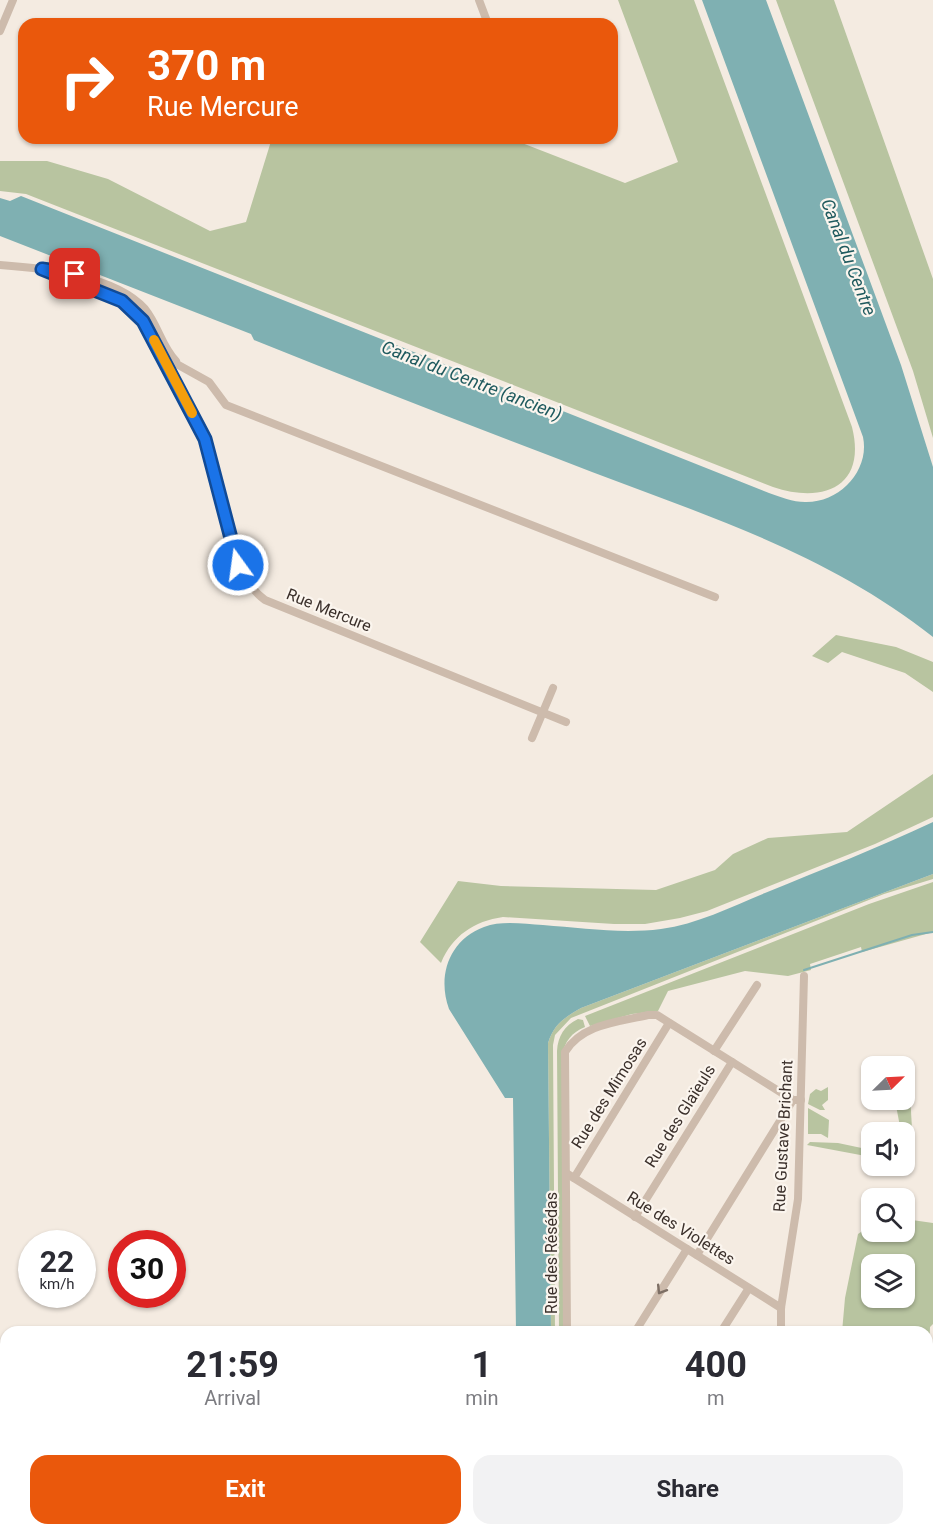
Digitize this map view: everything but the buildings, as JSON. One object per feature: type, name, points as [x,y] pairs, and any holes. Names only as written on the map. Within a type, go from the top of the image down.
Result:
[{"type":"street","points":[[0,31],[13,0]]},
{"type":"street","points":[[479,0],[486,18]]},
{"type":"street","name":"Rue Mercure","points":[[0,265],[75,274],[134,299],[149,314],[170,355],[189,370]]},
{"type":"street","name":"Rue Mercure","points":[[42,269],[130,307],[143,321],[205,439],[238,565],[255,593],[265,600],[566,722]]},
{"type":"street","points":[[162,356],[209,382],[222,401],[237,409],[715,597]]},
{"type":"street","points":[[532,738],[553,688]]},
{"type":"street","name":"Rue Gustave Brichant","points":[[781,1326],[781,1308],[798,1199],[797,1100],[804,976]]},
{"type":"street","points":[[714,1050],[757,985]]},
{"type":"street","name":"Rue des Résédas","points":[[567,1326],[570,1176],[565,1052],[573,1038],[587,1030],[648,1015],[657,1015],[797,1100]]},
{"type":"street","name":"Rue des Mimosas","points":[[570,1176],[669,1023]]},
{"type":"street","name":"Rue des Glaïeuls","points":[[635,1217],[732,1062]]},
{"type":"street","points":[[697,1255],[797,1100]]},
{"type":"street","name":"Rue des Violettes","points":[[570,1176],[781,1308]]},
{"type":"street","points":[[639,1326],[687,1249]]},
{"type":"street","points":[[725,1326],[749,1288]]},
{"type":"green space","points":[[618,0],[694,0],[852,427],[855,448],[853,464],[847,477],[837,486],[809,493],[791,492],[773,487],[26,194],[0,191],[0,161],[47,161],[108,179],[210,231],[246,222],[270,144],[525,144],[625,183],[678,162]]},
{"type":"green space","points":[[776,0],[834,0],[933,279],[933,438],[913,371]]},
{"type":"green space","points":[[836,635],[896,647],[933,662],[933,692],[905,673],[842,652],[828,663],[812,656]]},
{"type":"green space","points":[[933,774],[933,817],[875,844],[707,911],[645,924],[503,917],[492,919],[465,931],[451,945],[441,963],[420,942],[458,881],[501,886],[656,890],[715,870],[733,854],[768,838],[847,832]]},
{"type":"green space","points":[[933,874],[933,879],[884,894],[571,1018],[555,1035],[553,1045],[555,1326],[551,1326],[548,1043],[557,1026],[581,1008]]},
{"type":"green space","points":[[933,882],[933,932],[862,952],[861,947],[810,964],[811,970],[788,976],[745,971],[668,991],[658,1011],[632,1014],[590,1026],[585,1016],[869,904]]},
{"type":"green space","points":[[578,1019],[583,1020],[585,1027],[569,1038],[562,1056],[564,1326],[559,1326],[557,1051],[563,1032]]},
{"type":"green space","points":[[828,1087],[828,1100],[822,1105],[825,1110],[808,1104],[810,1094],[816,1089],[821,1091]]},
{"type":"green space","points":[[808,1108],[829,1120],[828,1138],[821,1134],[808,1134]]},
{"type":"green space","points":[[897,1110],[911,1110],[912,1122],[899,1122]]},
{"type":"green space","points":[[810,1142],[838,1143],[861,1148],[861,1155],[807,1145]]},
{"type":"green space","points":[[915,1220],[933,1223],[933,1324],[931,1326],[843,1326],[845,1298],[858,1234],[861,1232],[861,1242],[915,1242]]},
{"type":"water","points":[[702,0],[766,0],[901,365],[933,467],[933,637],[894,608],[853,583],[769,541],[338,374],[254,340],[251,334],[0,236],[0,198],[10,201],[21,196],[769,493],[800,502],[818,501],[830,497],[841,491],[857,472],[862,461],[863,437]]},
{"type":"water","points":[[933,822],[933,874],[581,1008],[557,1026],[548,1043],[551,1326],[516,1326],[513,1098],[505,1098],[449,1009],[444,984],[449,960],[454,950],[472,933],[484,927],[506,923],[632,931],[674,927],[727,909]]},
{"type":"waterway","points":[[804,970],[912,935],[933,932]]},
{"type":"slow traffic","points":[[154,340],[192,413]]},
{"type":"route","points":[[75,274],[42,269],[122,301],[136,312],[149,331],[205,439],[213,462],[238,565]]},
{"type":"water label","name":"Canal du Centre","points":[[849,257]]},
{"type":"water label","name":"Canal du Centre (ancien)","points":[[472,380]]}]
